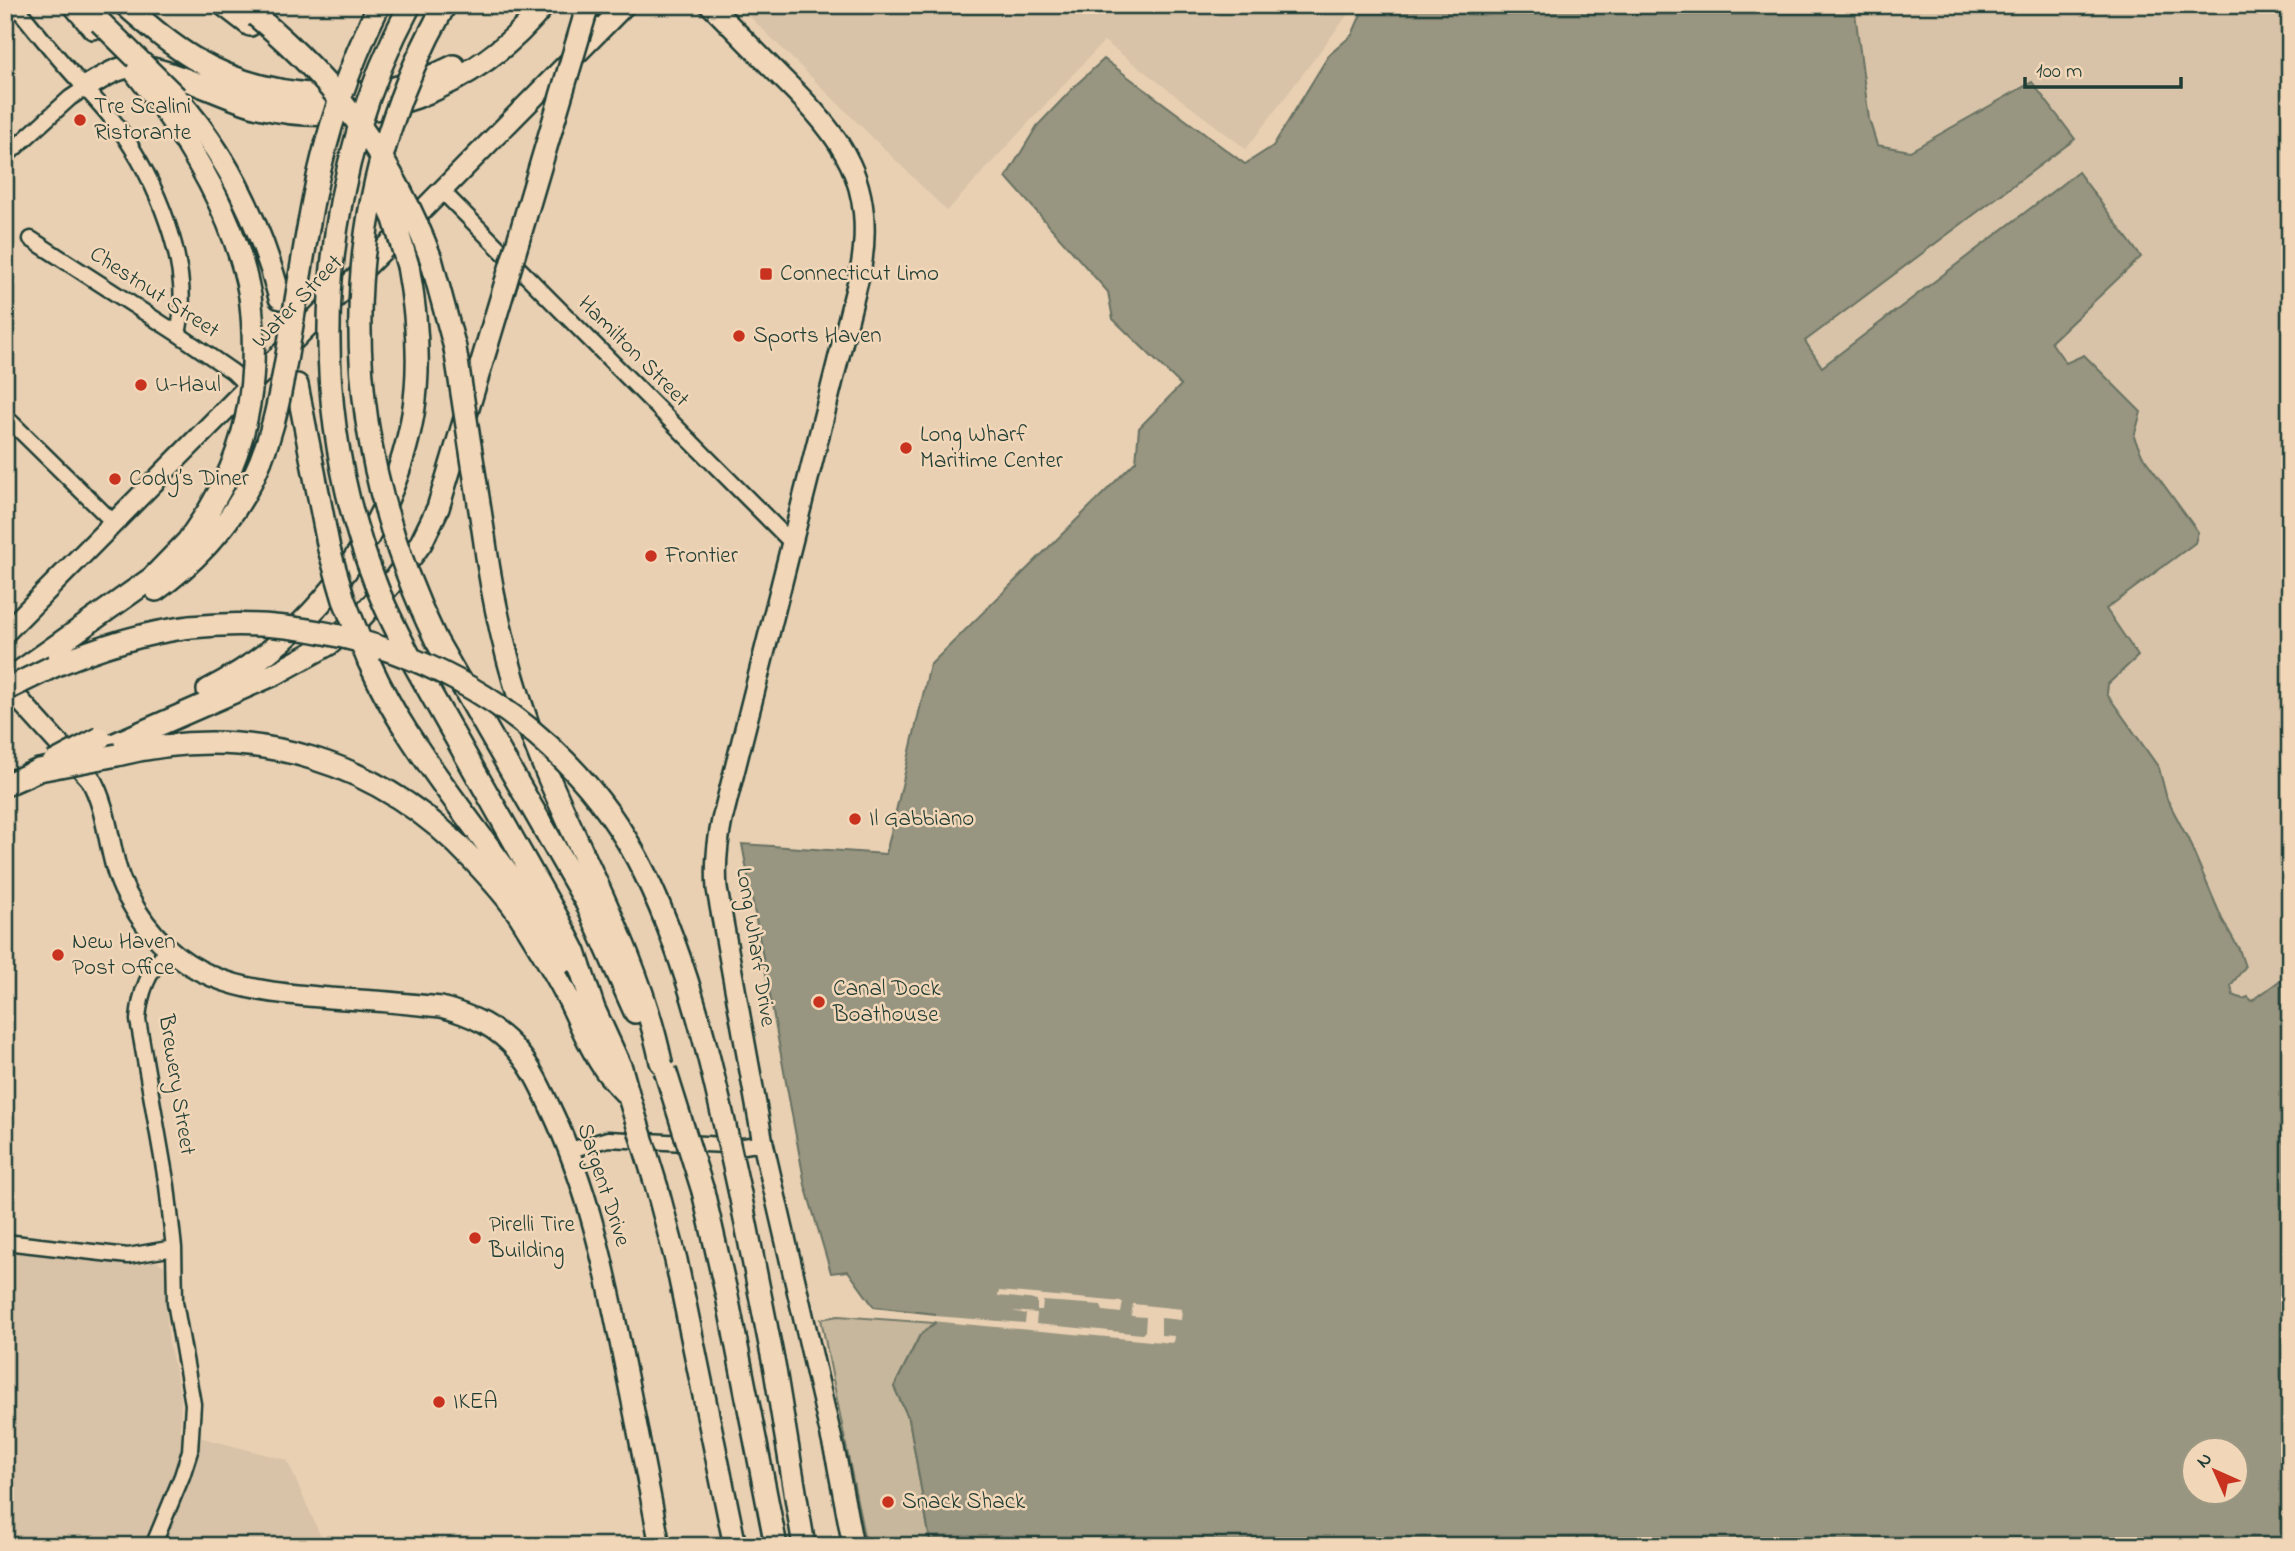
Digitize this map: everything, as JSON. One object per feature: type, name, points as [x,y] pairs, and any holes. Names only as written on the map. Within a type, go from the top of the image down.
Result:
[{"type":"highway","points":[[76,5],[167,99],[210,139],[236,183],[263,244],[280,298],[330,549],[344,600],[369,662],[407,732],[533,906],[563,961],[594,1009]]},
{"type":"highway","points":[[125,5],[176,47],[218,71],[263,87],[323,95],[387,89],[432,76],[486,47],[532,5]]},
{"type":"highway","points":[[224,5],[249,15],[286,41],[320,75],[366,132],[402,191],[431,259],[447,311],[454,348],[500,629],[526,719],[548,777],[623,943],[652,1018],[663,1066],[703,1191],[776,1546]]},
{"type":"highway","points":[[5,690],[171,579],[213,540],[244,495],[262,460],[275,423],[324,152],[349,72],[379,5]]},
{"type":"highway","points":[[410,5],[371,92],[349,166],[334,242],[328,318],[331,395],[343,472],[375,583],[408,655],[543,888],[575,952],[612,1068]]},
{"type":"highway","points":[[444,5],[410,77],[380,165],[364,258],[359,328],[366,426],[380,492],[411,588],[436,640],[585,900],[640,1025],[663,1066]]},
{"type":"highway","points":[[85,88],[120,69],[136,66],[170,74],[243,103],[280,111],[321,114],[376,108],[427,94],[471,72],[510,42],[544,5]]},
{"type":"highway","points":[[5,785],[108,747],[293,665],[345,631],[378,599],[415,552],[438,508],[588,5]]},
{"type":"highway","points":[[108,747],[256,662],[308,617],[351,563],[376,520],[396,479],[413,413],[418,342],[408,266],[387,204],[351,136],[249,15]]},
{"type":"highway","points":[[50,660],[74,632],[139,589],[165,566],[200,526],[224,483],[238,449],[252,390],[254,342],[250,296],[239,251],[219,202],[167,99]]},
{"type":"highway","points":[[5,683],[50,660],[148,634],[190,627],[248,624],[288,626],[343,636],[386,648],[428,665],[482,695],[519,721],[573,770],[625,838],[645,873],[694,1003],[712,1068],[740,1194],[777,1383],[804,1546]]},
{"type":"highway","points":[[108,747],[158,747],[198,743],[256,745],[315,758],[353,773],[406,803],[467,854],[513,906],[629,1097],[677,1260],[735,1546]]},
{"type":"main road","name":"Water Street","points":[[5,633],[625,5]]},
{"type":"main road","name":"Long Wharf Drive","points":[[709,5],[824,121],[838,139],[861,195],[866,233],[860,272],[722,820],[716,869],[717,889],[763,1143],[804,1316],[853,1546]]},
{"type":"main road","points":[[5,683],[90,778],[97,791],[115,864],[126,892],[146,924],[168,948]]},
{"type":"main road","name":"Sargent Drive","points":[[168,948],[185,963],[215,978],[265,992],[442,1007],[465,1013],[504,1037],[519,1053],[536,1079],[570,1150],[594,1229],[610,1293],[660,1546]]},
{"type":"street","points":[[15,5],[105,110],[127,140],[153,191],[169,230],[179,269],[182,293],[178,334]]},
{"type":"street","points":[[5,157],[70,98],[85,88]]},
{"type":"street","name":"Hamilton Street","points":[[443,192],[792,543]]},
{"type":"street","name":"Chestnut Street","points":[[31,239],[178,334],[233,372],[248,388]]},
{"type":"street","points":[[5,416],[114,523]]},
{"type":"street","name":"Brewery Street","points":[[153,1546],[182,1476],[190,1451],[193,1426],[192,1387],[175,1302],[174,1248],[166,1175],[138,1020],[139,1003],[147,978],[168,948]]},
{"type":"street","points":[[570,1150],[608,1139],[744,1146],[763,1143]]},
{"type":"street","points":[[5,1242],[128,1256],[174,1248]]},
{"type":"shaded area","points":[[738,5],[1355,5],[1246,149],[1104,41],[947,211]]},
{"type":"shaded area","points":[[1365,5],[1854,5],[1869,119],[1877,145],[1910,151],[2032,82],[2075,139],[1805,341],[1822,367],[2078,172],[2141,257],[2051,342],[2066,363],[2084,355],[2141,412],[2134,437],[2142,455],[2198,532],[2195,543],[2106,609],[2138,656],[2108,684],[2107,694],[2159,768],[2167,799],[2188,839],[2222,919],[2239,949],[2245,967],[2231,985],[2233,995],[2243,999],[2248,997],[2252,1001],[2290,973],[2290,1546],[931,1546],[909,1419],[894,1387],[920,1335],[935,1323],[935,1314],[874,1307],[848,1271],[831,1273],[805,1185],[742,844],[886,854],[930,665],[1136,461],[1139,428],[1181,385],[1113,319],[1108,292],[1006,177],[1037,126],[1104,59],[1245,164],[1273,146],[1329,55],[1352,35]]},
{"type":"shaded area","points":[[1855,5],[2290,5],[2290,973],[2252,1002],[2237,998],[2231,990],[2238,974],[2239,949],[2225,925],[2188,839],[2167,799],[2159,768],[2107,693],[2106,609],[2195,543],[2198,532],[2142,455],[2134,437],[2050,342],[2141,257],[2078,173],[1822,368],[1805,341],[2075,139],[2032,82],[1910,151],[1878,145],[1869,119]]},
{"type":"shaded area","points":[[5,1249],[158,1262],[166,1267],[165,1298],[169,1342],[181,1398],[180,1432],[287,1460],[325,1546],[5,1546]]},
{"type":"shaded area","points":[[838,1316],[935,1323],[920,1335],[894,1387],[909,1419],[931,1546],[866,1546],[821,1319]]},
{"type":"pier","points":[[999,1291],[1123,1302],[1121,1313],[1103,1311],[1101,1305],[1043,1301],[1042,1310],[1037,1310],[1037,1300],[998,1296]]},
{"type":"pier","points":[[1133,1304],[1182,1309],[1181,1320],[1161,1318],[1161,1335],[1174,1336],[1173,1343],[931,1321],[932,1317],[896,1313],[1025,1323],[1026,1314],[1012,1311],[1037,1313],[1036,1324],[1142,1334],[1145,1331],[1146,1317],[1131,1316]]},
{"type":"place","name":"Tre Scalini Ristorante","points":[[80,120]]},
{"type":"place","name":"Connecticut Limo","points":[[766,274]]},
{"type":"place","name":"Sports Haven","points":[[739,336]]},
{"type":"place","name":"U-Haul","points":[[141,385]]},
{"type":"place","name":"Long Wharf Maritime Center","points":[[906,448]]},
{"type":"place","name":"Cody’s Diner","points":[[115,479]]},
{"type":"place","name":"Frontier","points":[[651,556]]},
{"type":"place","name":"Il Gabbiano","points":[[855,819]]},
{"type":"place","name":"New Haven Post Office","points":[[58,955]]},
{"type":"place","name":"Canal Dock Boathouse","points":[[819,1002]]},
{"type":"place","name":"Pirelli Tire Building","points":[[475,1238]]},
{"type":"place","name":"IKEA","points":[[439,1402]]},
{"type":"place","name":"Snack Shack","points":[[888,1502]]}]
